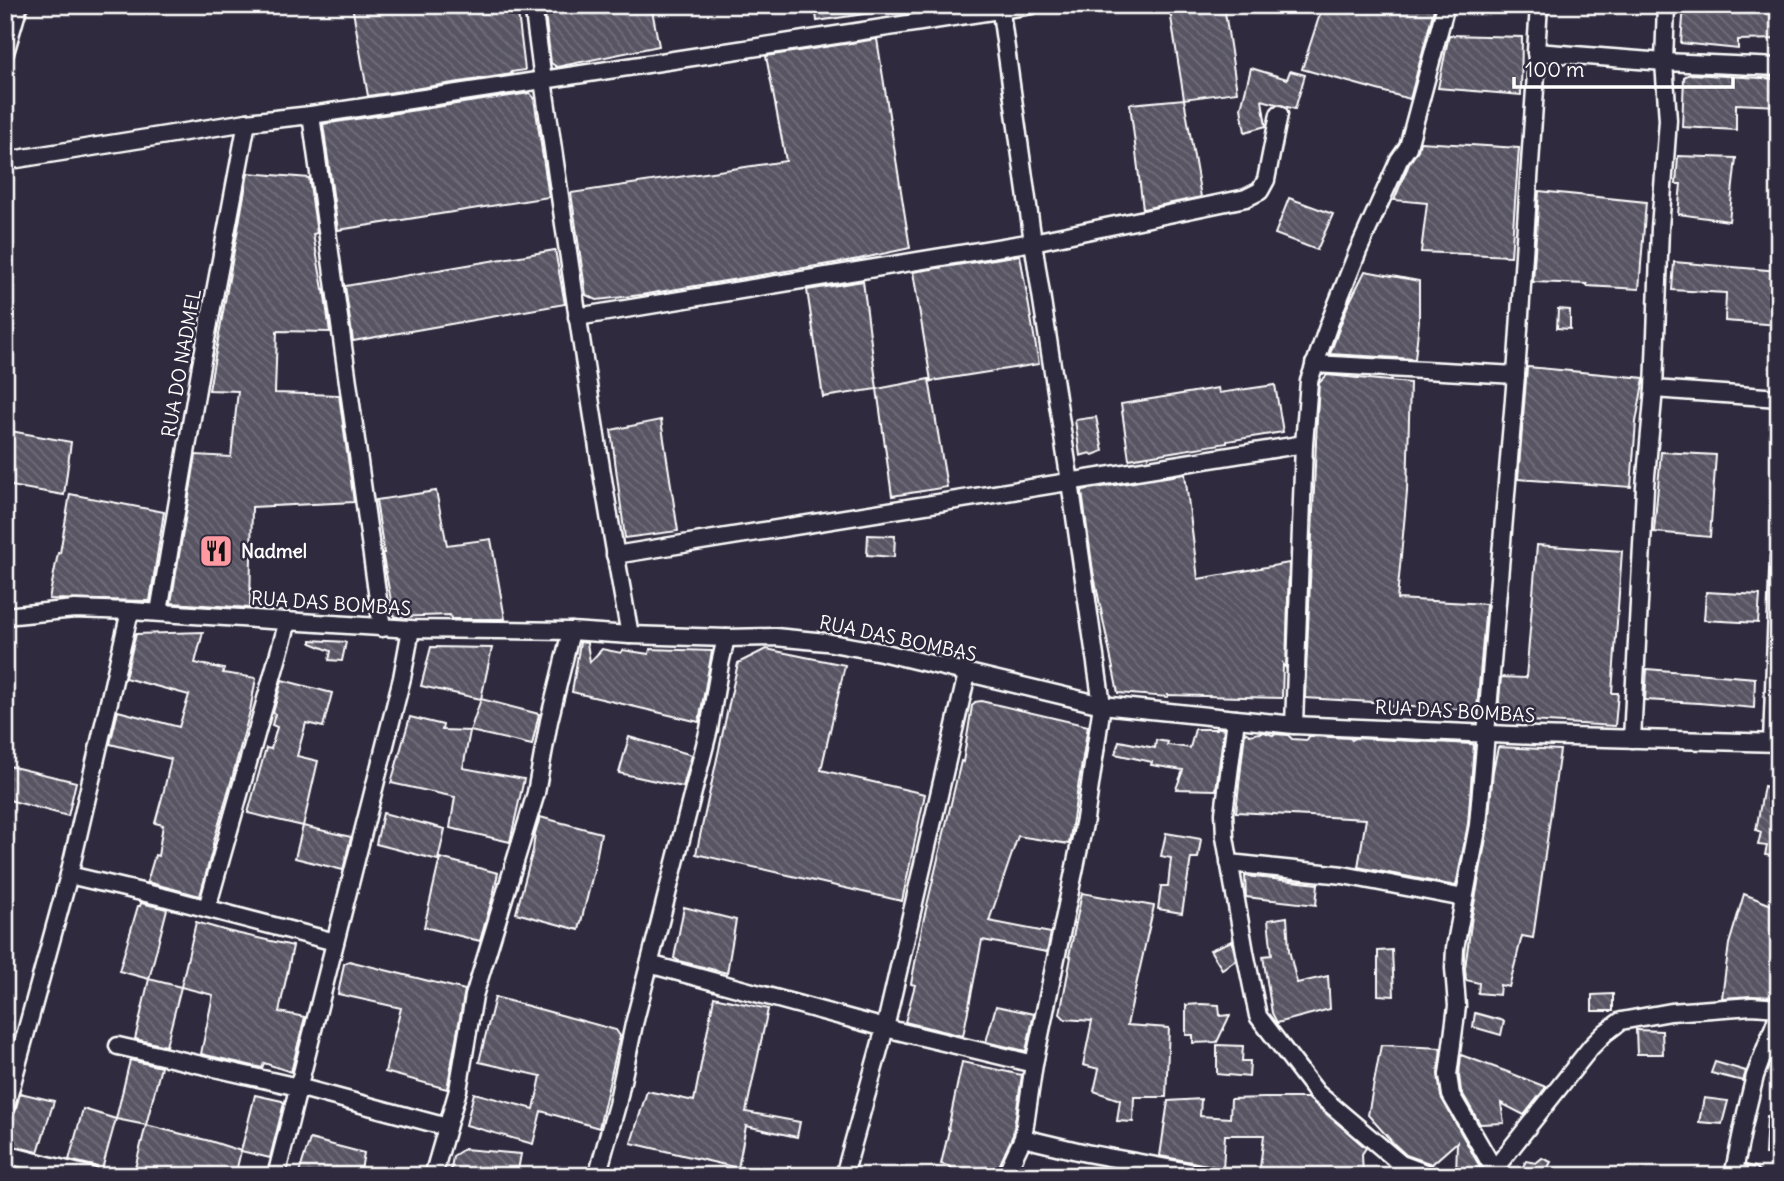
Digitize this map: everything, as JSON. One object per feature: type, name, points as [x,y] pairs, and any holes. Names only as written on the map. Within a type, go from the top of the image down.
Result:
[{"type":"street","points":[[5,53],[19,5]]},
{"type":"street","points":[[533,5],[577,317],[630,635]]},
{"type":"street","points":[[5,161],[247,122],[311,116],[1032,5]]},
{"type":"street","points":[[1294,725],[1304,444],[1310,381],[1314,364],[1358,251],[1399,160],[1408,147],[1446,5]]},
{"type":"street","points":[[1539,5],[1516,375],[1478,825],[1455,948],[1457,1006],[1448,1075],[1451,1095],[1492,1173],[1591,1046],[1621,1021],[1671,1012],[1752,1006],[1779,1011],[1755,1076],[1733,1174],[1752,1176]]},
{"type":"street","points":[[1632,739],[1668,120],[1664,62],[1666,5]]},
{"type":"street","points":[[1000,8],[1102,705],[1078,857],[1034,1064],[1023,1138],[1005,1176]]},
{"type":"street","points":[[1536,52],[1779,67]]},
{"type":"street","points":[[577,317],[1033,242],[1246,198],[1260,191],[1266,180],[1279,114]]},
{"type":"street","points":[[311,116],[382,628]]},
{"type":"street","name":"RUA DO NADMEL","points":[[159,612],[200,371],[247,122]]},
{"type":"street","points":[[1314,364],[1516,375]]},
{"type":"street","points":[[1654,389],[1779,398]]},
{"type":"street","points":[[615,555],[1304,444]]},
{"type":"street","points":[[1775,742],[1779,557]]},
{"type":"street","name":"RUA DAS BOMBAS","points":[[5,616],[75,609],[159,612],[382,628],[571,631],[726,638],[775,637],[826,642],[881,652],[1102,705],[1294,725],[1486,734],[1775,742]]},
{"type":"street","points":[[5,1109],[69,875],[130,611]]},
{"type":"street","points":[[207,908],[288,621]]},
{"type":"street","points":[[276,1176],[402,678],[411,629]]},
{"type":"street","points":[[433,1176],[458,1090],[474,996],[536,793],[549,721],[571,631]]},
{"type":"street","points":[[597,1176],[617,1105],[649,964],[709,729],[726,638]]},
{"type":"street","points":[[844,1176],[885,1028],[967,674]]},
{"type":"street","points":[[1236,719],[1224,813],[1225,837],[1258,1016],[1317,1093],[1400,1170],[1433,1176]]},
{"type":"street","points":[[1229,863],[1343,875],[1464,898]]},
{"type":"street","points":[[69,875],[335,942]]},
{"type":"street","points":[[649,964],[885,1028],[1034,1064]]},
{"type":"street","points":[[118,1046],[298,1087],[447,1127]]},
{"type":"street","points":[[1023,1138],[1156,1171],[1211,1176]]},
{"type":"street","points":[[5,1154],[91,1176]]},
{"type":"building","points":[[352,5],[517,5],[525,70],[368,96]]},
{"type":"building","points":[[544,5],[651,5],[659,46],[557,67],[551,63]]},
{"type":"building","points":[[815,5],[878,5],[878,12],[817,21]]},
{"type":"building","points":[[1169,5],[1224,5],[1237,92],[1184,99]]},
{"type":"building","points":[[1323,5],[1435,5],[1410,99],[1302,69]]},
{"type":"building","points":[[1684,5],[1779,6],[1779,39],[1738,40],[1738,49],[1681,43]]},
{"type":"building","points":[[1449,35],[1522,37],[1521,95],[1438,88]]},
{"type":"building","points":[[877,39],[910,248],[641,295],[597,300],[586,295],[571,193],[786,161],[766,56]]},
{"type":"building","points":[[1251,68],[1287,79],[1290,71],[1305,75],[1295,109],[1262,100],[1266,126],[1245,132],[1241,108]]},
{"type":"building","points":[[1690,74],[1779,79],[1779,106],[1736,104],[1736,130],[1682,127],[1684,77]]},
{"type":"building","points":[[530,93],[534,98],[549,197],[338,230],[323,124]]},
{"type":"building","points":[[1184,99],[1201,197],[1143,209],[1130,104]]},
{"type":"building","points":[[1420,142],[1519,148],[1511,256],[1421,252],[1427,203],[1394,200]]},
{"type":"building","points":[[1678,156],[1736,158],[1729,221],[1678,214],[1681,184],[1676,184]]},
{"type":"building","points":[[248,173],[309,178],[317,233],[313,234],[330,332],[277,331],[275,393],[339,395],[354,502],[252,507],[250,608],[171,603],[196,455],[231,457],[238,391],[209,390]]},
{"type":"building","points":[[1539,191],[1646,202],[1639,289],[1533,282]]},
{"type":"building","points":[[1289,198],[1333,214],[1317,250],[1275,234]]},
{"type":"building","points":[[555,250],[565,304],[353,341],[345,286]]},
{"type":"building","points":[[1020,255],[1039,364],[931,381],[913,272]]},
{"type":"building","points":[[1674,262],[1779,271],[1779,325],[1725,321],[1726,293],[1672,290]]},
{"type":"building","points":[[1365,271],[1419,281],[1415,359],[1330,354],[1347,307]]},
{"type":"building","points":[[863,281],[877,389],[823,397],[807,290]]},
{"type":"building","points":[[1558,309],[1570,310],[1570,329],[1557,328]]},
{"type":"building","points":[[1528,367],[1644,378],[1636,422],[1631,487],[1518,479]]},
{"type":"building","points":[[1327,375],[1410,383],[1407,492],[1397,599],[1486,604],[1477,710],[1389,706],[1389,703],[1305,698],[1319,383]]},
{"type":"building","points":[[929,379],[947,487],[892,496],[877,389]]},
{"type":"building","points":[[1275,385],[1283,432],[1129,459],[1121,404],[1218,388],[1219,393]]},
{"type":"building","points":[[1096,417],[1103,451],[1080,456],[1075,420]]},
{"type":"building","points":[[661,420],[678,531],[625,538],[611,430]]},
{"type":"building","points":[[5,430],[71,442],[64,495],[5,485]]},
{"type":"building","points":[[1661,452],[1716,455],[1710,537],[1654,532]]},
{"type":"building","points":[[1185,474],[1198,579],[1289,563],[1286,668],[1283,664],[1282,698],[1168,697],[1118,693],[1093,571],[1082,492]]},
{"type":"building","points":[[436,491],[447,545],[491,539],[505,619],[451,619],[450,615],[394,617],[382,553],[376,500]]},
{"type":"building","points":[[70,494],[164,512],[150,601],[49,599]]},
{"type":"building","points":[[868,535],[895,536],[894,557],[867,555]]},
{"type":"building","points":[[1537,545],[1622,551],[1612,693],[1618,693],[1615,726],[1510,720],[1498,712],[1501,677],[1526,678]]},
{"type":"building","points":[[1706,592],[1760,595],[1758,623],[1704,620]]},
{"type":"building","points":[[203,632],[195,663],[224,669],[223,673],[256,678],[250,711],[200,896],[147,882],[155,855],[158,856],[163,825],[155,823],[171,759],[110,744],[118,711],[179,727],[189,695],[125,678],[136,634]]},
{"type":"building","points":[[311,640],[346,642],[342,661],[329,660],[331,651],[311,643]]},
{"type":"building","points":[[580,642],[587,643],[590,662],[602,649],[649,654],[650,649],[712,651],[699,722],[572,692]]},
{"type":"building","points":[[431,647],[492,648],[481,699],[421,686]]},
{"type":"building","points":[[766,649],[845,665],[821,770],[925,794],[902,901],[696,854],[738,663]]},
{"type":"building","points":[[1647,669],[1755,678],[1754,708],[1645,700]]},
{"type":"building","points":[[282,680],[332,693],[323,727],[306,723],[297,756],[318,761],[303,826],[248,813],[266,748],[271,749],[277,727],[272,725],[273,713]]},
{"type":"building","points":[[481,699],[539,714],[532,745],[470,731]]},
{"type":"building","points":[[981,701],[1088,726],[1069,844],[1018,836],[989,921],[1051,933],[1047,952],[982,940],[963,1036],[905,1022],[915,985],[911,984],[923,922],[961,761],[963,762],[972,706]]},
{"type":"building","points":[[410,717],[443,725],[442,730],[470,731],[463,768],[524,779],[510,842],[450,828],[455,797],[391,783]]},
{"type":"building","points":[[1195,729],[1224,729],[1216,790],[1176,789],[1183,770],[1151,765],[1152,762],[1115,754],[1119,741],[1155,748],[1156,740],[1168,742],[1167,745],[1190,748]]},
{"type":"building","points":[[1245,732],[1250,735],[1264,732],[1288,735],[1292,739],[1307,740],[1309,736],[1474,745],[1468,824],[1456,886],[1358,867],[1366,819],[1236,812]]},
{"type":"building","points":[[629,737],[692,755],[683,787],[619,773]]},
{"type":"building","points":[[1498,747],[1560,750],[1533,938],[1522,936],[1509,987],[1500,985],[1499,995],[1478,993],[1479,983],[1466,980],[1465,968]]},
{"type":"building","points":[[1770,764],[1779,764],[1779,857],[1765,855],[1767,846],[1758,845],[1761,832],[1756,830],[1764,786],[1768,787]]},
{"type":"building","points":[[5,765],[76,782],[68,816],[5,799]]},
{"type":"building","points":[[383,813],[445,829],[438,860],[376,844]]},
{"type":"building","points":[[540,817],[601,833],[579,930],[516,913]]},
{"type":"building","points":[[303,826],[351,837],[343,870],[295,858]]},
{"type":"building","points":[[1166,833],[1201,839],[1198,858],[1191,858],[1182,913],[1158,909],[1161,886],[1168,886],[1171,858],[1161,856]]},
{"type":"building","points":[[440,858],[498,873],[480,941],[424,927]]},
{"type":"building","points":[[1245,876],[1318,884],[1316,905],[1246,897]]},
{"type":"building","points":[[1082,893],[1154,906],[1127,1025],[1169,1028],[1166,1097],[1134,1097],[1133,1122],[1117,1121],[1120,1100],[1094,1091],[1099,1069],[1083,1065],[1092,1021],[1065,1019],[1060,1014]]},
{"type":"building","points":[[1744,894],[1779,908],[1779,997],[1722,998],[1729,944]]},
{"type":"building","points":[[141,903],[167,909],[149,979],[119,971]]},
{"type":"building","points":[[684,907],[736,920],[727,973],[674,958]]},
{"type":"building","points":[[1287,917],[1289,950],[1297,983],[1328,976],[1330,1009],[1277,1023],[1272,1013],[1263,956],[1272,955],[1268,920]]},
{"type":"building","points":[[196,922],[293,946],[279,1012],[305,1017],[291,1072],[264,1063],[262,1068],[201,1054],[213,995],[181,987]]},
{"type":"building","points":[[1232,941],[1236,960],[1222,969],[1210,950]]},
{"type":"building","points":[[1392,950],[1394,996],[1378,995],[1378,951]]},
{"type":"building","points":[[349,961],[465,990],[447,1089],[385,1072],[401,1008],[338,994],[344,964]]},
{"type":"building","points":[[149,979],[181,987],[166,1046],[135,1039]]},
{"type":"building","points":[[1613,994],[1613,1011],[1592,1011],[1592,995]]},
{"type":"building","points":[[495,997],[616,1030],[620,1036],[599,1128],[541,1111],[533,1144],[466,1125],[474,1093],[534,1109],[541,1076],[479,1062]]},
{"type":"building","points":[[714,997],[768,1009],[746,1112],[800,1122],[797,1137],[746,1126],[738,1168],[631,1143],[647,1091],[694,1101]]},
{"type":"building","points":[[1186,1005],[1219,1005],[1220,1016],[1230,1015],[1217,1042],[1193,1043],[1193,1035],[1186,1035]]},
{"type":"building","points":[[996,1006],[1034,1014],[1026,1051],[986,1042]]},
{"type":"building","points":[[1475,1013],[1504,1021],[1501,1035],[1473,1027]]},
{"type":"building","points":[[1636,1030],[1662,1031],[1663,1054],[1637,1054]]},
{"type":"building","points":[[1217,1045],[1243,1046],[1242,1061],[1250,1061],[1249,1077],[1217,1074]]},
{"type":"building","points":[[1381,1045],[1441,1048],[1438,1074],[1441,1097],[1479,1165],[1479,1174],[1456,1176],[1457,1142],[1432,1164],[1406,1155],[1368,1115]]},
{"type":"building","points":[[1461,1055],[1546,1087],[1524,1115],[1501,1103],[1504,1123],[1480,1124],[1461,1091]]},
{"type":"building","points":[[130,1060],[161,1067],[146,1125],[116,1119]]},
{"type":"building","points":[[962,1062],[1022,1075],[1013,1135],[995,1176],[948,1176],[951,1167],[941,1164]]},
{"type":"building","points":[[1715,1062],[1746,1071],[1743,1081],[1711,1073]]},
{"type":"building","points":[[20,1093],[54,1101],[38,1152],[5,1144]]},
{"type":"building","points":[[255,1095],[284,1103],[270,1158],[241,1151]]},
{"type":"building","points":[[1308,1098],[1366,1148],[1362,1154],[1363,1176],[1259,1176],[1264,1135],[1225,1135],[1223,1170],[1160,1156],[1168,1101],[1201,1099],[1200,1116],[1230,1118],[1231,1099]]},
{"type":"building","points":[[1704,1098],[1728,1101],[1722,1124],[1699,1122]]},
{"type":"building","points":[[83,1109],[116,1119],[101,1173],[94,1166],[69,1160]]},
{"type":"building","points":[[1767,1116],[1779,1117],[1777,1154],[1765,1154]]},
{"type":"building","points":[[146,1125],[241,1151],[235,1176],[133,1176]]},
{"type":"building","points":[[310,1139],[364,1153],[360,1176],[310,1176],[299,1173]]},
{"type":"building","points":[[464,1149],[521,1154],[517,1176],[450,1176],[453,1156]]},
{"type":"building","points":[[1542,1158],[1551,1162],[1543,1176],[1527,1176],[1520,1172],[1526,1161],[1536,1163]]},
{"type":"place","name":"Nadmel","points":[[216,551]]}]
